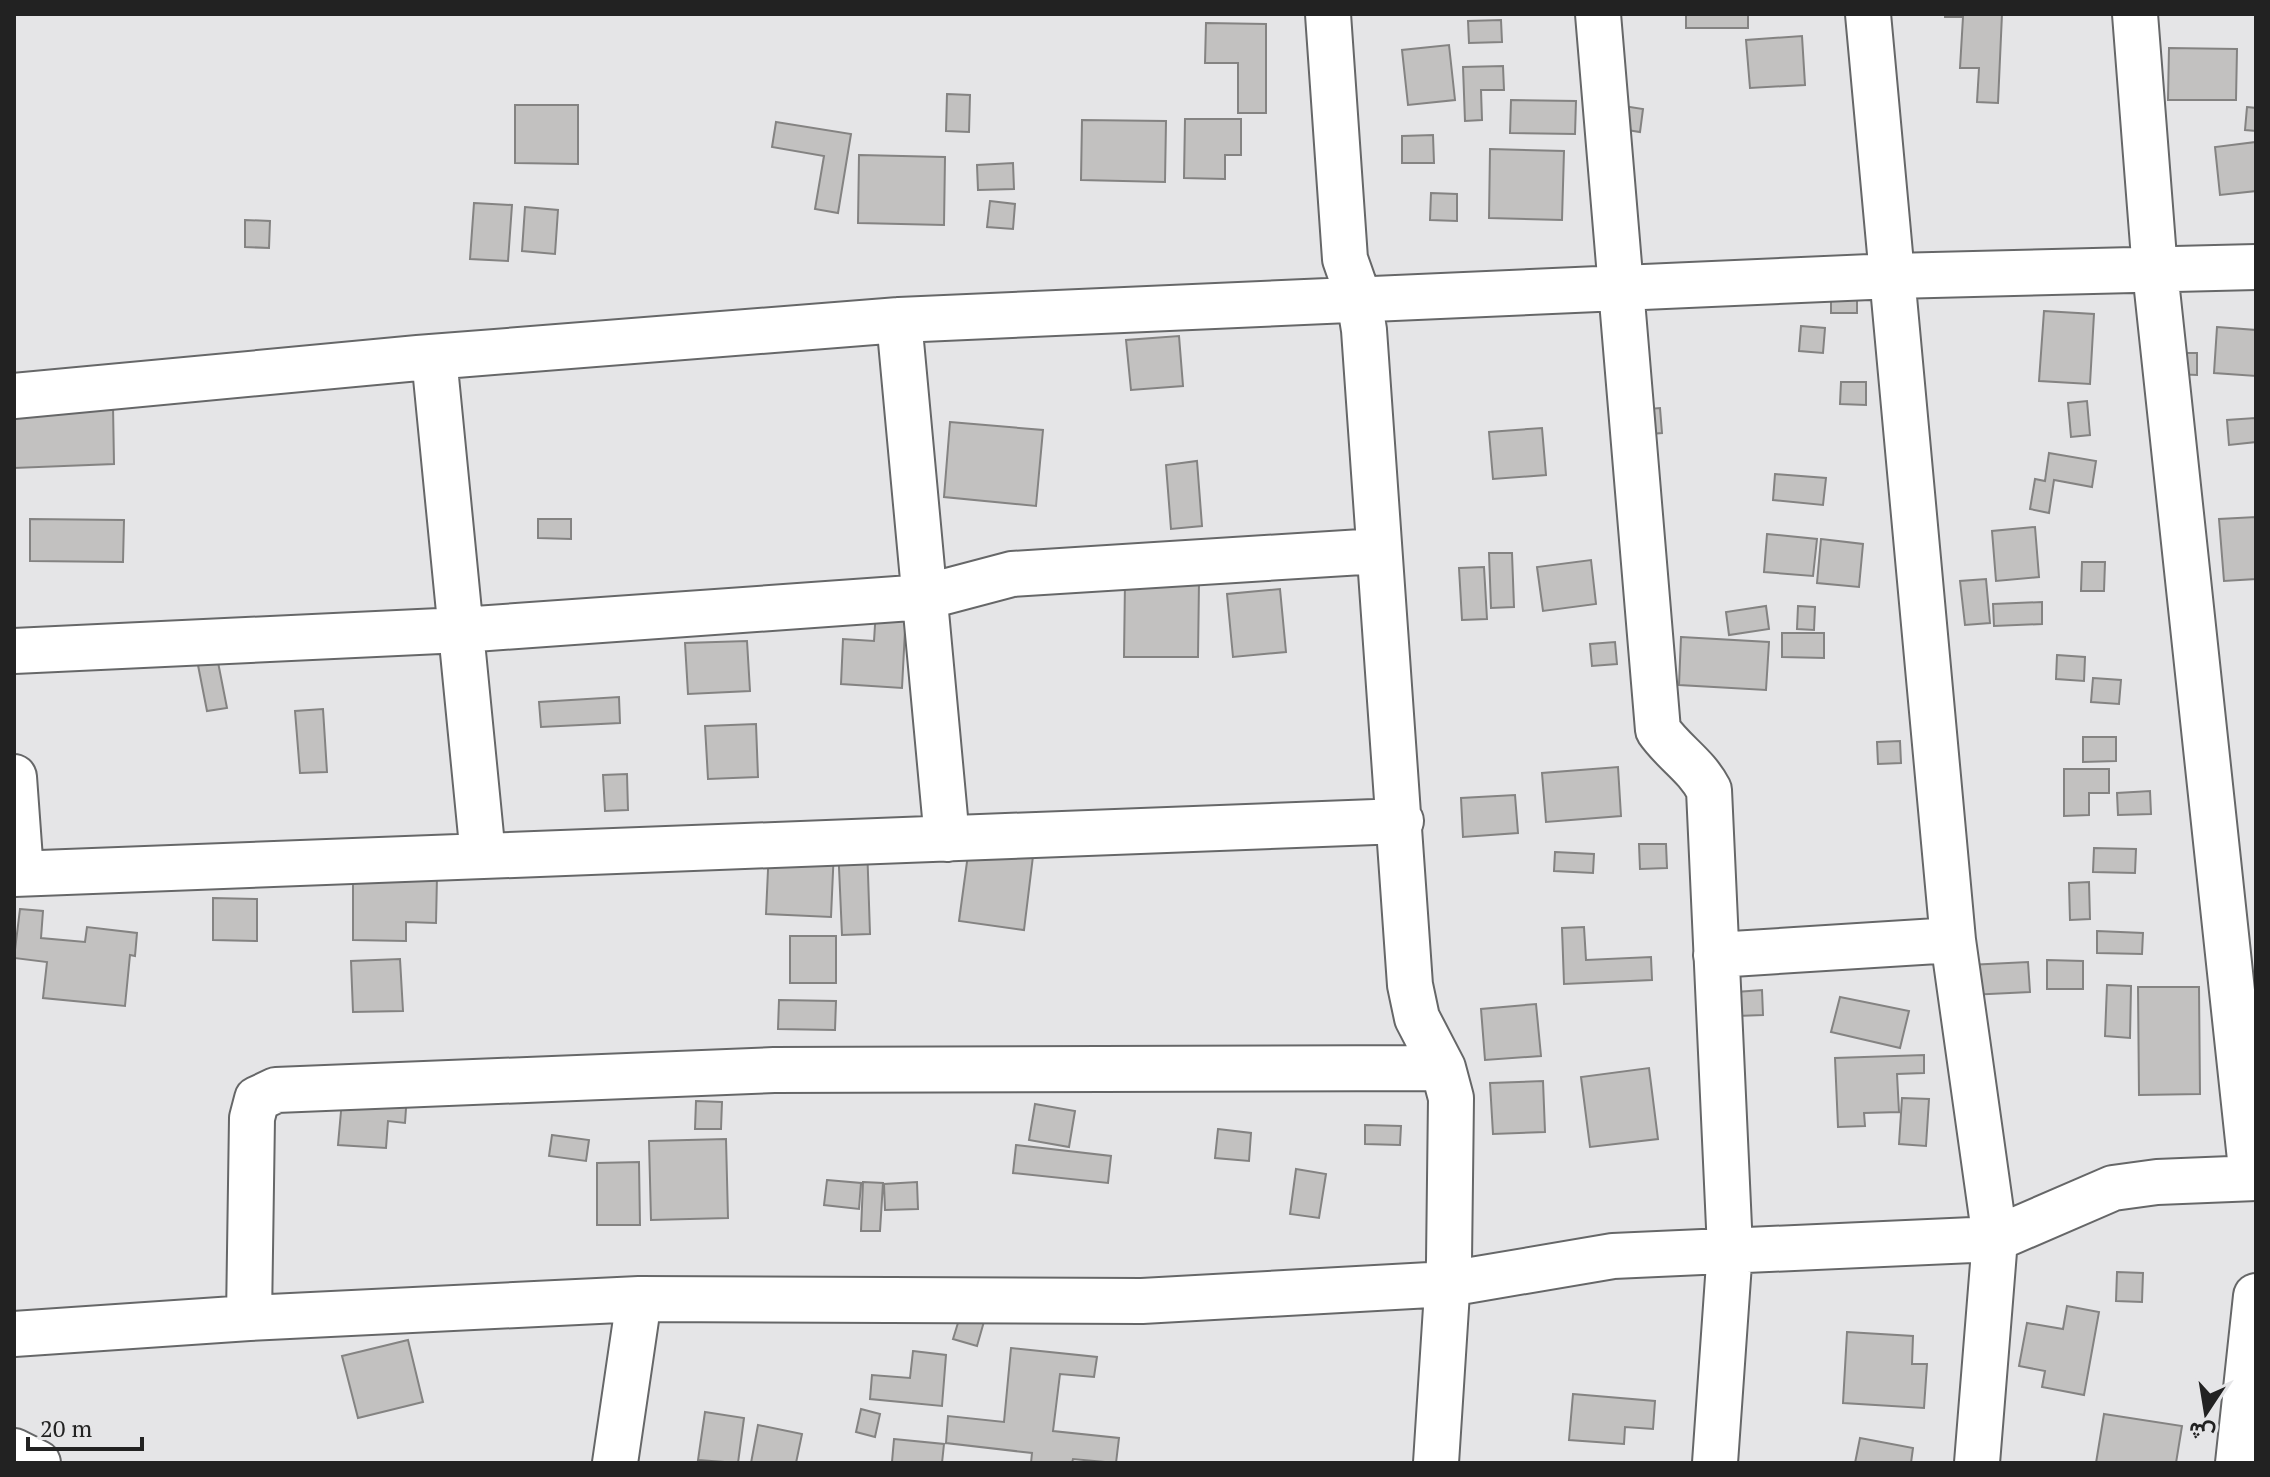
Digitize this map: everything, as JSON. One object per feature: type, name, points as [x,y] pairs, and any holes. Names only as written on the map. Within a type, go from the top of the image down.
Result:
[{"type":"street","points":[[1328,14],[1345,259],[1359,299],[1401,821],[1410,985],[1417,1018],[1443,1068],[1451,1098],[1448,1284],[1436,1463]]},
{"type":"street","points":[[1598,14],[1658,730],[1670,747],[1699,771],[1709,790],[1730,1249],[1715,1463]]},
{"type":"street","points":[[1868,14],[1953,940],[1995,1239],[1977,1463]]},
{"type":"street","points":[[14,1334],[249,1318],[639,1299],[1142,1301],[1448,1284],[1613,1256],[1995,1239],[2113,1188],[2157,1182],[2254,1178],[2155,271],[2135,14]]},
{"type":"street","points":[[14,396],[434,357],[899,320],[1893,276],[2256,267]]},
{"type":"street","points":[[899,320],[947,839]]},
{"type":"street","points":[[434,357],[483,856]]},
{"type":"street","points":[[14,651],[461,630],[925,597],[1012,574],[1378,551]]},
{"type":"street","points":[[14,777],[17,874],[1401,821]]},
{"type":"street","points":[[1716,955],[1953,940]]},
{"type":"street","points":[[249,1318],[252,1118],[257,1099],[276,1090],[774,1070],[1443,1068]]},
{"type":"street","points":[[2238,1463],[2256,1296]]},
{"type":"street","points":[[615,1463],[639,1299]]},
{"type":"street","points":[[14,1451],[38,1463]]},
{"type":"building","points":[[1686,14],[1748,14],[1748,28],[1686,28]]},
{"type":"building","points":[[1945,14],[2002,14],[1998,103],[1977,102],[1979,68],[1960,68],[1963,17],[1945,17]]},
{"type":"building","points":[[1501,20],[1502,42],[1469,43],[1468,21]]},
{"type":"building","points":[[1206,23],[1266,24],[1266,113],[1238,113],[1238,63],[1205,63]]},
{"type":"building","points":[[1802,36],[1805,85],[1750,88],[1746,40]]},
{"type":"building","points":[[1449,45],[1455,100],[1408,105],[1402,50]]},
{"type":"building","points":[[2169,48],[2237,49],[2236,100],[2168,100]]},
{"type":"building","points":[[1503,66],[1504,90],[1481,90],[1482,120],[1465,121],[1463,67]]},
{"type":"building","points":[[947,94],[970,95],[969,132],[946,131]]},
{"type":"building","points":[[1511,100],[1576,101],[1575,134],[1510,133]]},
{"type":"building","points":[[515,105],[578,105],[578,164],[515,163]]},
{"type":"building","points":[[1617,105],[1643,109],[1640,132],[1614,128]]},
{"type":"building","points":[[2247,107],[2256,108],[2256,131],[2245,130]]},
{"type":"building","points":[[1185,119],[1241,119],[1241,155],[1225,155],[1225,179],[1184,178]]},
{"type":"building","points":[[1082,120],[1166,121],[1165,182],[1081,180]]},
{"type":"building","points":[[776,122],[851,134],[838,213],[815,209],[824,156],[772,147]]},
{"type":"building","points":[[1433,135],[1434,163],[1402,163],[1402,136]]},
{"type":"building","points":[[2256,142],[2256,191],[2220,195],[2215,147]]},
{"type":"building","points":[[1490,149],[1564,151],[1562,220],[1489,218]]},
{"type":"building","points":[[859,155],[945,157],[944,225],[858,223]]},
{"type":"building","points":[[1013,163],[1014,189],[978,190],[977,165]]},
{"type":"building","points":[[1431,193],[1457,194],[1457,221],[1430,220]]},
{"type":"building","points":[[990,201],[1015,204],[1013,229],[987,227]]},
{"type":"building","points":[[474,203],[512,205],[508,261],[470,259]]},
{"type":"building","points":[[525,207],[558,210],[555,254],[522,251]]},
{"type":"building","points":[[245,220],[270,221],[269,248],[245,247]]},
{"type":"building","points":[[1857,290],[1857,313],[1831,313],[1831,291]]},
{"type":"building","points":[[2044,311],[2094,314],[2090,384],[2039,381]]},
{"type":"building","points":[[1801,326],[1825,328],[1823,353],[1799,351]]},
{"type":"building","points":[[2217,327],[2256,330],[2256,376],[2214,373]]},
{"type":"building","points":[[1179,336],[1183,386],[1131,390],[1126,340]]},
{"type":"building","points":[[2174,353],[2197,353],[2197,375],[2173,374]]},
{"type":"building","points":[[1841,382],[1866,382],[1866,405],[1840,404]]},
{"type":"building","points":[[2087,401],[2090,435],[2071,437],[2068,403]]},
{"type":"building","points":[[113,406],[114,464],[14,468],[14,409]]},
{"type":"building","points":[[1660,408],[1662,433],[1639,435],[1637,410]]},
{"type":"building","points":[[2255,418],[2256,442],[2229,445],[2227,420]]},
{"type":"building","points":[[950,422],[1043,430],[1036,506],[944,497]]},
{"type":"building","points":[[1542,428],[1546,475],[1493,479],[1489,432]]},
{"type":"building","points":[[2049,453],[2096,461],[2092,487],[2054,480],[2049,513],[2030,509],[2035,479],[2045,481]]},
{"type":"building","points":[[1197,461],[1202,526],[1171,529],[1166,465]]},
{"type":"building","points":[[1775,474],[1826,478],[1823,505],[1773,500]]},
{"type":"building","points":[[2256,517],[2256,579],[2224,581],[2219,519]]},
{"type":"building","points":[[30,519],[124,520],[123,562],[30,561]]},
{"type":"building","points":[[538,519],[571,519],[571,539],[538,538]]},
{"type":"building","points":[[2035,527],[2039,577],[1996,581],[1992,531]]},
{"type":"building","points":[[1767,534],[1817,539],[1813,576],[1764,572]]},
{"type":"building","points":[[1821,539],[1863,544],[1859,587],[1817,583]]},
{"type":"building","points":[[1489,553],[1512,553],[1514,607],[1491,608]]},
{"type":"building","points":[[1591,560],[1596,604],[1543,611],[1537,567]]},
{"type":"building","points":[[2082,562],[2105,562],[2104,591],[2081,591]]},
{"type":"building","points":[[1484,567],[1487,619],[1462,620],[1459,568]]},
{"type":"building","points":[[1986,579],[1990,623],[1965,625],[1960,581]]},
{"type":"building","points":[[1125,581],[1199,581],[1198,657],[1124,657]]},
{"type":"building","points":[[1280,589],[1286,652],[1233,657],[1227,594]]},
{"type":"building","points":[[2042,602],[2042,624],[1994,626],[1993,604]]},
{"type":"building","points":[[1766,606],[1769,629],[1729,635],[1726,612]]},
{"type":"building","points":[[1798,606],[1815,607],[1814,630],[1797,629]]},
{"type":"building","points":[[876,609],[906,611],[902,688],[841,684],[843,639],[874,641]]},
{"type":"building","points":[[1782,633],[1824,633],[1824,658],[1782,657]]},
{"type":"building","points":[[1681,637],[1769,642],[1766,690],[1679,685]]},
{"type":"building","points":[[747,641],[750,691],[688,694],[685,643]]},
{"type":"building","points":[[1615,642],[1617,664],[1592,666],[1590,644]]},
{"type":"building","points":[[216,652],[227,708],[207,711],[196,655]]},
{"type":"building","points":[[2057,655],[2085,657],[2084,681],[2056,679]]},
{"type":"building","points":[[2093,678],[2121,680],[2119,704],[2091,702]]},
{"type":"building","points":[[619,697],[620,723],[541,727],[539,702]]},
{"type":"building","points":[[323,709],[327,772],[300,773],[295,711]]},
{"type":"building","points":[[756,724],[758,777],[708,779],[705,726]]},
{"type":"building","points":[[2083,737],[2116,737],[2116,761],[2083,762]]},
{"type":"building","points":[[1900,741],[1901,763],[1878,764],[1877,742]]},
{"type":"building","points":[[1618,767],[1621,816],[1546,822],[1542,773]]},
{"type":"building","points":[[2064,769],[2109,769],[2109,793],[2089,793],[2089,815],[2064,816]]},
{"type":"building","points":[[627,774],[628,810],[605,811],[603,775]]},
{"type":"building","points":[[2150,791],[2151,814],[2118,815],[2117,793]]},
{"type":"building","points":[[1515,795],[1518,833],[1463,837],[1461,798]]},
{"type":"building","points":[[867,844],[870,934],[842,935],[838,845]]},
{"type":"building","points":[[1639,844],[1666,844],[1667,868],[1640,869]]},
{"type":"building","points":[[969,847],[1033,856],[1024,930],[959,921]]},
{"type":"building","points":[[769,848],[834,849],[831,917],[766,914]]},
{"type":"building","points":[[2094,848],[2136,849],[2135,873],[2093,872]]},
{"type":"building","points":[[1555,852],[1594,854],[1593,873],[1554,871]]},
{"type":"building","points":[[353,875],[437,876],[436,923],[406,922],[406,941],[353,940]]},
{"type":"building","points":[[2089,882],[2090,919],[2070,920],[2069,883]]},
{"type":"building","points":[[213,898],[257,899],[257,941],[213,940]]},
{"type":"building","points":[[20,909],[43,911],[41,938],[85,942],[87,927],[137,933],[135,956],[130,955],[125,1006],[43,998],[47,962],[14,958]]},
{"type":"building","points":[[1584,927],[1586,960],[1651,957],[1652,980],[1564,984],[1562,928]]},
{"type":"building","points":[[2097,931],[2143,933],[2142,954],[2097,953]]},
{"type":"building","points":[[790,936],[836,936],[836,983],[790,983]]},
{"type":"building","points":[[400,959],[403,1011],[353,1012],[351,961]]},
{"type":"building","points":[[2047,960],[2083,961],[2083,989],[2047,989]]},
{"type":"building","points":[[2028,962],[2030,992],[1969,995],[1968,965]]},
{"type":"building","points":[[2107,985],[2131,986],[2130,1038],[2105,1036]]},
{"type":"building","points":[[2138,987],[2199,987],[2200,1094],[2139,1095]]},
{"type":"building","points":[[1762,990],[1763,1015],[1737,1016],[1736,992]]},
{"type":"building","points":[[1840,997],[1909,1011],[1900,1048],[1831,1032]]},
{"type":"building","points":[[779,1000],[836,1001],[835,1030],[778,1029]]},
{"type":"building","points":[[1536,1004],[1541,1056],[1485,1060],[1481,1009]]},
{"type":"building","points":[[1924,1055],[1924,1073],[1897,1074],[1899,1112],[1864,1113],[1865,1126],[1838,1127],[1835,1058]]},
{"type":"building","points":[[1649,1068],[1658,1139],[1590,1147],[1581,1077]]},
{"type":"building","points":[[1543,1081],[1545,1132],[1493,1134],[1490,1083]]},
{"type":"building","points":[[343,1089],[407,1094],[405,1123],[388,1121],[386,1148],[338,1145]]},
{"type":"building","points":[[1902,1098],[1929,1099],[1926,1146],[1899,1144]]},
{"type":"building","points":[[696,1101],[722,1102],[721,1129],[695,1129]]},
{"type":"building","points":[[1035,1104],[1075,1111],[1069,1147],[1029,1140]]},
{"type":"building","points":[[1365,1125],[1401,1126],[1400,1145],[1365,1144]]},
{"type":"building","points":[[1218,1129],[1251,1133],[1249,1161],[1215,1158]]},
{"type":"building","points":[[552,1135],[589,1140],[586,1161],[549,1156]]},
{"type":"building","points":[[726,1139],[728,1218],[651,1220],[649,1141]]},
{"type":"building","points":[[1016,1145],[1111,1156],[1108,1183],[1013,1173]]},
{"type":"building","points":[[639,1162],[640,1225],[597,1225],[597,1163]]},
{"type":"building","points":[[1296,1169],[1326,1174],[1319,1218],[1290,1214]]},
{"type":"building","points":[[827,1180],[861,1183],[859,1209],[824,1205]]},
{"type":"building","points":[[863,1182],[883,1183],[880,1231],[861,1231]]},
{"type":"building","points":[[917,1182],[918,1209],[885,1210],[884,1184]]},
{"type":"building","points":[[2117,1272],[2143,1273],[2142,1302],[2116,1301]]},
{"type":"building","points":[[966,1297],[989,1304],[977,1346],[953,1339]]},
{"type":"building","points":[[2067,1306],[2099,1312],[2084,1395],[2042,1387],[2045,1371],[2019,1366],[2027,1323],[2063,1329]]},
{"type":"building","points":[[1847,1332],[1913,1336],[1912,1364],[1927,1364],[1924,1408],[1843,1403]]},
{"type":"building","points":[[408,1340],[423,1402],[358,1418],[342,1356]]},
{"type":"building","points":[[1011,1348],[1097,1357],[1094,1377],[1060,1374],[1053,1431],[1119,1438],[1116,1463],[1073,1459],[1072,1463],[1031,1463],[1032,1453],[946,1443],[948,1416],[1004,1422]]},
{"type":"building","points":[[913,1351],[946,1355],[942,1406],[870,1399],[872,1375],[910,1378]]},
{"type":"building","points":[[1573,1394],[1655,1401],[1653,1429],[1625,1427],[1624,1444],[1569,1440]]},
{"type":"building","points":[[861,1409],[880,1414],[875,1437],[856,1432]]},
{"type":"building","points":[[705,1412],[744,1418],[738,1463],[698,1460]]},
{"type":"building","points":[[2104,1414],[2182,1426],[2176,1463],[2096,1463]]},
{"type":"building","points":[[758,1425],[802,1434],[796,1463],[751,1463]]},
{"type":"building","points":[[1860,1438],[1913,1448],[1911,1463],[1855,1463]]},
{"type":"building","points":[[894,1439],[944,1444],[942,1463],[892,1462]]}]
